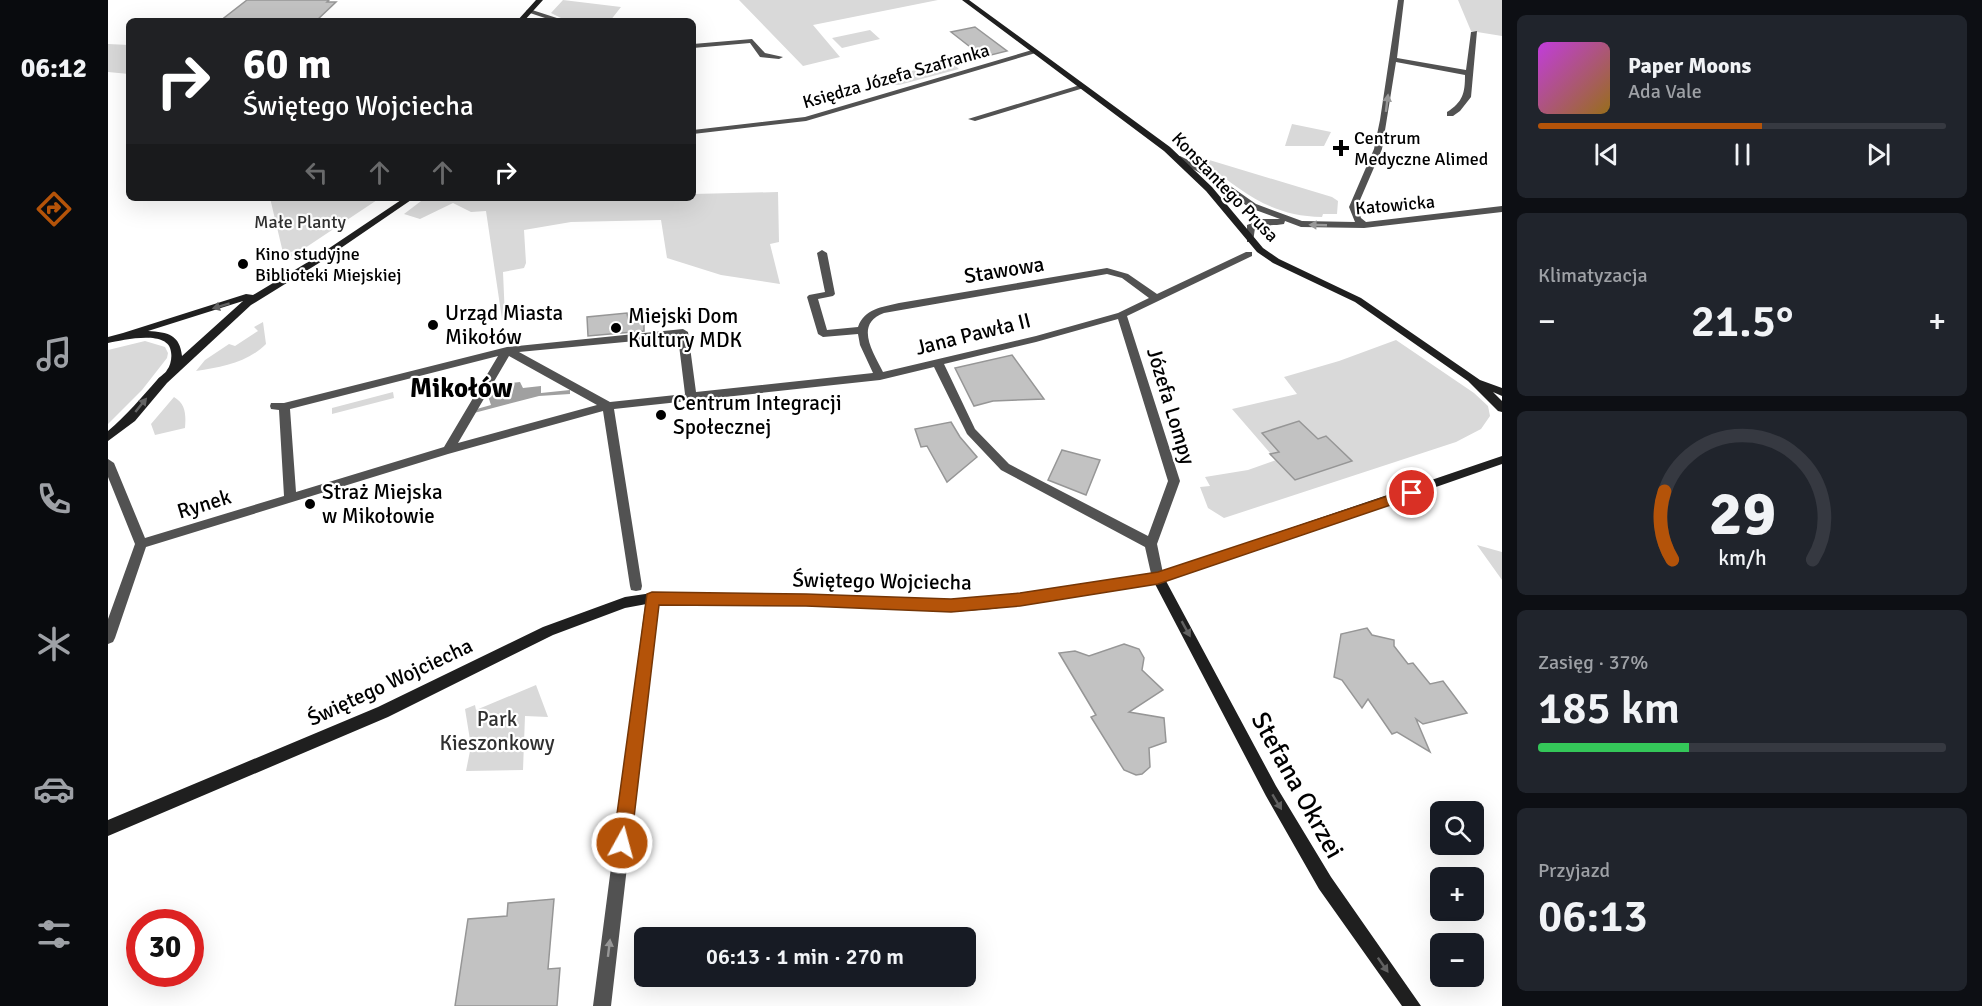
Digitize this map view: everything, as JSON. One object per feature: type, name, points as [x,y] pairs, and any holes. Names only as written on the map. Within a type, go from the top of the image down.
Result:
[{"type":"street","points":[[523,18],[540,0]]},
{"type":"street","name":"Konstantego Prusa","points":[[965,0],[1177,158],[1215,196],[1250,240],[1276,261],[1358,300],[1473,379],[1502,392]]},
{"type":"street","points":[[1364,225],[1353,212],[1356,198],[1378,149],[1401,0]]},
{"type":"street","points":[[529,11],[551,18]]},
{"type":"street","points":[[1450,114],[1462,108],[1468,99],[1475,32]]},
{"type":"street","points":[[696,46],[752,40],[763,55],[779,57]]},
{"type":"street","name":"Księdza Józefa Szafranka","points":[[696,132],[806,119],[1035,52]]},
{"type":"street","points":[[1392,59],[1469,73]]},
{"type":"street","points":[[972,119],[1083,87]]},
{"type":"street","name":"Katowicka","points":[[1177,158],[1203,171],[1253,206],[1292,222]]},
{"type":"street","points":[[108,437],[131,418],[172,371],[247,303],[405,201]]},
{"type":"street","name":"Katowicka","points":[[1250,240],[1250,226],[1256,223],[1292,222],[1320,226],[1364,225],[1502,209]]},
{"type":"street","points":[[822,254],[830,294],[812,297],[823,334],[862,330],[861,334],[880,376]]},
{"type":"street","name":"Jana Pawła II","points":[[448,450],[608,406],[880,376],[938,363],[1122,315],[1249,254]]},
{"type":"street","name":"Stawowa","points":[[862,330],[864,322],[871,314],[899,306],[1107,271],[1125,276],[1156,298]]},
{"type":"street","points":[[108,340],[242,299],[275,285]]},
{"type":"street","name":"Józefa Lompy","points":[[1122,315],[1174,481],[1151,544]]},
{"type":"street","points":[[284,500],[279,406],[507,350],[683,333],[691,397]]},
{"type":"street","points":[[128,334],[161,336],[173,343],[178,355],[172,371]]},
{"type":"street","points":[[507,350],[608,406],[636,586]]},
{"type":"street","points":[[448,450],[507,350]]},
{"type":"street","points":[[938,363],[970,431],[1005,467],[1151,544],[1158,578]]},
{"type":"street","name":"Konstantego Prusa","points":[[1473,379],[1502,408]]},
{"type":"street","name":"Rynek","points":[[141,544],[448,450]]},
{"type":"street","name":"Świętego Wojciecha","points":[[108,828],[383,712],[548,631],[625,603],[652,598],[806,600],[951,606],[1015,600],[1158,578],[1502,460]]},
{"type":"street","points":[[108,463],[141,544],[108,638]]},
{"type":"street","name":"Stefana Okrzei","points":[[1158,578],[1271,791],[1319,873],[1412,1006]]},
{"type":"street","points":[[602,1006],[652,598]]},
{"type":"green space","points":[[563,0],[621,7],[612,18],[561,18],[551,13]]},
{"type":"green space","points":[[739,0],[938,0],[813,25],[840,57],[803,66]]},
{"type":"green space","points":[[1458,0],[1502,0],[1502,36],[1471,31]]},
{"type":"green space","points":[[870,30],[880,39],[842,48],[832,38]]},
{"type":"green space","points":[[108,44],[126,45],[126,74],[108,72]]},
{"type":"green space","points":[[951,62],[959,69],[899,85],[890,85],[880,78],[916,70],[919,72]]},
{"type":"green space","points":[[1292,124],[1331,132],[1324,146],[1285,146]]},
{"type":"green space","points":[[1206,159],[1332,197],[1338,201],[1337,214],[1323,214],[1322,217],[1304,216],[1273,207],[1233,184],[1205,163]]},
{"type":"green space","points":[[778,192],[779,242],[770,244],[780,284],[721,275],[667,258],[661,220],[571,222],[524,230],[526,263],[524,268],[503,272],[505,318],[502,319],[486,211],[471,212],[453,203],[420,219],[404,214],[421,201],[696,201],[696,194]]},
{"type":"green space","name":"Małe Planty","points":[[271,201],[376,201],[305,248],[291,252],[292,256],[285,261]]},
{"type":"green space","points":[[263,322],[266,344],[251,356],[234,363],[196,371],[205,360],[229,344],[235,346],[258,331],[254,327]]},
{"type":"green space","points":[[1396,340],[1474,393],[1488,406],[1490,416],[1481,429],[1456,442],[1224,518],[1208,508],[1200,487],[1210,486],[1205,477],[1248,470],[1276,460],[1232,409],[1297,394],[1284,377],[1339,361]]},
{"type":"green space","points":[[145,341],[165,347],[168,353],[167,358],[142,390],[108,424],[108,350]]},
{"type":"green space","points":[[393,392],[394,398],[332,414],[332,408]]},
{"type":"green space","points":[[174,397],[181,403],[184,410],[185,428],[155,435],[151,424]]},
{"type":"green space","points":[[1477,545],[1502,552],[1502,580]]},
{"type":"green space","name":"Park Kieszonkowy","points":[[536,685],[548,717],[525,716],[523,770],[466,771],[471,746],[465,709],[475,705],[476,710]]},
{"type":"shaded area","points":[[520,382],[523,388],[541,386],[541,393],[570,390],[570,394],[539,396],[474,413],[473,410],[491,405],[488,396],[512,389],[511,383]]},
{"type":"building","points":[[247,0],[329,0],[327,2],[336,2],[319,18],[224,18]]},
{"type":"building","points":[[975,27],[1007,51],[983,57],[951,32]]},
{"type":"building","name":"Miejski Dom Kultury MDK","points":[[627,313],[628,319],[644,317],[644,331],[588,336],[587,317]]},
{"type":"building","points":[[1012,355],[1044,399],[993,401],[974,406],[955,368]]},
{"type":"building","points":[[1299,421],[1318,439],[1326,436],[1352,461],[1295,480],[1270,454],[1279,452],[1262,433]]},
{"type":"building","points":[[951,422],[977,457],[947,482],[927,446],[921,447],[915,429]]},
{"type":"building","points":[[1062,450],[1100,460],[1086,495],[1048,480]]},
{"type":"building","points":[[1367,628],[1372,635],[1394,640],[1394,646],[1408,664],[1413,663],[1430,684],[1443,681],[1467,713],[1423,724],[1416,719],[1430,752],[1397,732],[1392,734],[1368,699],[1362,708],[1342,680],[1334,677],[1341,634]]},
{"type":"building","points":[[1124,644],[1139,649],[1144,658],[1142,670],[1163,690],[1129,712],[1164,718],[1166,742],[1149,748],[1150,767],[1142,774],[1136,775],[1124,770],[1091,717],[1096,715],[1059,653],[1075,651],[1089,656]]},
{"type":"building","points":[[554,899],[548,969],[560,968],[557,1006],[455,1006],[468,919],[507,916],[508,903]]},
{"type":"place","name":"Centrum Medyczne Alimed","points":[[1341,148]]},
{"type":"place","name":"Kino studyjne Biblioteki Miejskiej","points":[[243,264]]},
{"type":"place","name":"Urząd Miasta Mikołów","points":[[433,325]]},
{"type":"place","name":"Miejski Dom Kultury MDK","points":[[616,328]]},
{"type":"place","name":"Centrum Integracji Społecznej","points":[[661,415]]},
{"type":"place","name":"Straż Miejska w Mikołowie","points":[[310,504]]},
{"type":"district","name":"Mikołów","points":[[461,388]]},
{"type":"route","points":[[622,843],[652,598],[806,600],[951,606],[1020,600],[1158,578],[1412,493]]}]
